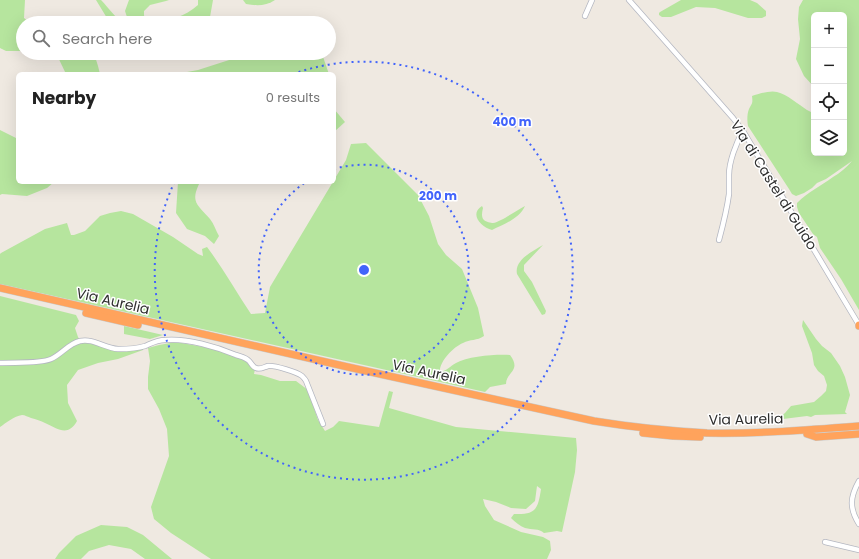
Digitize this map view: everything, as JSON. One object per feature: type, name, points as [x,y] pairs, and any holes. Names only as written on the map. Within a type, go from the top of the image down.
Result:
[{"type":"highway","name":"Via Aurelia","points":[[0,288],[594,421],[645,428],[708,433],[761,432],[859,426]]},
{"type":"highway","name":"Via Aurelia","points":[[0,293],[362,375],[616,429],[673,436],[709,438],[807,434],[818,437],[859,432]]},
{"type":"highway","points":[[792,430],[804,426],[859,423]]},
{"type":"street","points":[[585,16],[592,0]]},
{"type":"street","name":"Via di Castel di Guido","points":[[629,0],[743,131],[859,325]]},
{"type":"street","points":[[719,240],[728,199],[730,168],[735,150],[743,131]]},
{"type":"street","points":[[0,363],[38,362],[49,360],[73,344],[82,341],[93,341],[114,349],[128,349],[145,346],[152,342],[164,340],[195,343],[228,351],[249,360],[254,367],[260,369],[267,366],[273,366],[301,376],[306,381],[323,424]]},
{"type":"street","points":[[859,481],[852,495],[852,511],[859,524]]},
{"type":"street","points":[[825,542],[859,550]]},
{"type":"green space","points":[[0,0],[25,0],[24,16],[16,16],[16,51],[6,51],[0,48]]},
{"type":"green space","points":[[96,0],[101,0],[115,16],[106,16]]},
{"type":"green space","points":[[129,0],[169,0],[150,5],[144,11],[144,16],[127,16],[125,11]]},
{"type":"green space","points":[[198,0],[213,0],[210,16],[179,16],[188,12],[198,5]]},
{"type":"green space","points":[[243,0],[275,0],[258,5],[246,4]]},
{"type":"green space","points":[[681,0],[750,0],[757,3],[766,11],[766,16],[762,18],[748,18],[715,8],[696,7],[671,17],[662,17],[659,15],[660,12]]},
{"type":"green space","points":[[803,0],[859,0],[859,310],[841,279],[820,248],[817,237],[813,234],[799,213],[797,207],[797,203],[801,199],[841,172],[852,161],[804,193],[796,196],[792,194],[748,126],[747,120],[749,109],[752,104],[752,96],[768,92],[781,93],[811,112],[811,156],[847,156],[847,12],[811,12],[811,84],[804,76],[796,59],[800,39],[798,19],[799,7]]},
{"type":"green space","points":[[59,60],[96,60],[99,72],[65,72]]},
{"type":"green space","points":[[229,60],[324,60],[328,72],[187,72]]},
{"type":"green space","points":[[336,111],[345,122],[336,130]]},
{"type":"green space","points":[[0,130],[16,138],[16,184],[52,184],[47,188],[27,196],[0,195]]},
{"type":"green space","points":[[366,143],[418,195],[429,216],[438,244],[446,255],[462,269],[478,308],[484,336],[479,339],[466,342],[455,348],[444,359],[440,372],[447,370],[456,363],[475,357],[510,355],[513,360],[514,368],[508,377],[506,384],[490,387],[485,392],[0,284],[1,253],[45,229],[67,223],[71,235],[74,235],[85,231],[100,216],[121,211],[133,214],[173,237],[198,254],[203,256],[202,249],[207,247],[219,263],[251,314],[265,313],[270,287],[332,184],[336,184],[336,177],[346,160],[351,144]]},
{"type":"green space","points":[[178,184],[199,184],[195,199],[198,206],[211,221],[219,236],[214,244],[205,236],[187,229],[176,213]]},
{"type":"green space","points":[[482,206],[483,219],[493,223],[505,218],[525,206],[515,218],[492,230],[484,226],[478,220],[478,209]]},
{"type":"green space","points":[[543,245],[524,265],[524,271],[532,282],[546,311],[545,314],[542,315],[517,274],[517,269],[518,264],[525,256]]},
{"type":"green space","points":[[0,296],[76,315],[79,321],[75,328],[81,342],[91,342],[113,347],[142,345],[143,350],[118,359],[98,363],[78,370],[67,385],[68,403],[77,421],[70,429],[58,429],[22,415],[13,418],[0,427]]},
{"type":"green space","points":[[803,320],[816,339],[831,353],[840,366],[850,395],[845,412],[847,414],[815,415],[811,417],[807,416],[783,419],[781,416],[791,406],[814,402],[826,391],[827,385],[824,376],[814,365],[812,353],[802,326]]},
{"type":"green space","points":[[124,326],[163,335],[150,339],[124,334]]},
{"type":"green space","points":[[176,342],[215,349],[248,361],[255,369],[254,374],[280,381],[296,381],[308,390],[318,420],[325,431],[333,427],[339,421],[379,427],[389,391],[393,392],[389,408],[456,427],[576,438],[577,450],[575,472],[562,532],[557,531],[544,533],[542,531],[525,528],[511,518],[514,514],[527,513],[535,509],[539,501],[541,489],[537,486],[535,501],[526,509],[511,508],[483,499],[485,506],[494,520],[521,532],[543,537],[550,541],[551,550],[547,559],[211,559],[171,533],[154,519],[151,507],[169,456],[167,429],[159,409],[148,389],[150,361],[148,348]]},
{"type":"green space","points":[[101,525],[127,527],[143,535],[172,559],[145,559],[131,549],[109,545],[89,551],[81,559],[55,559],[76,536]]}]
